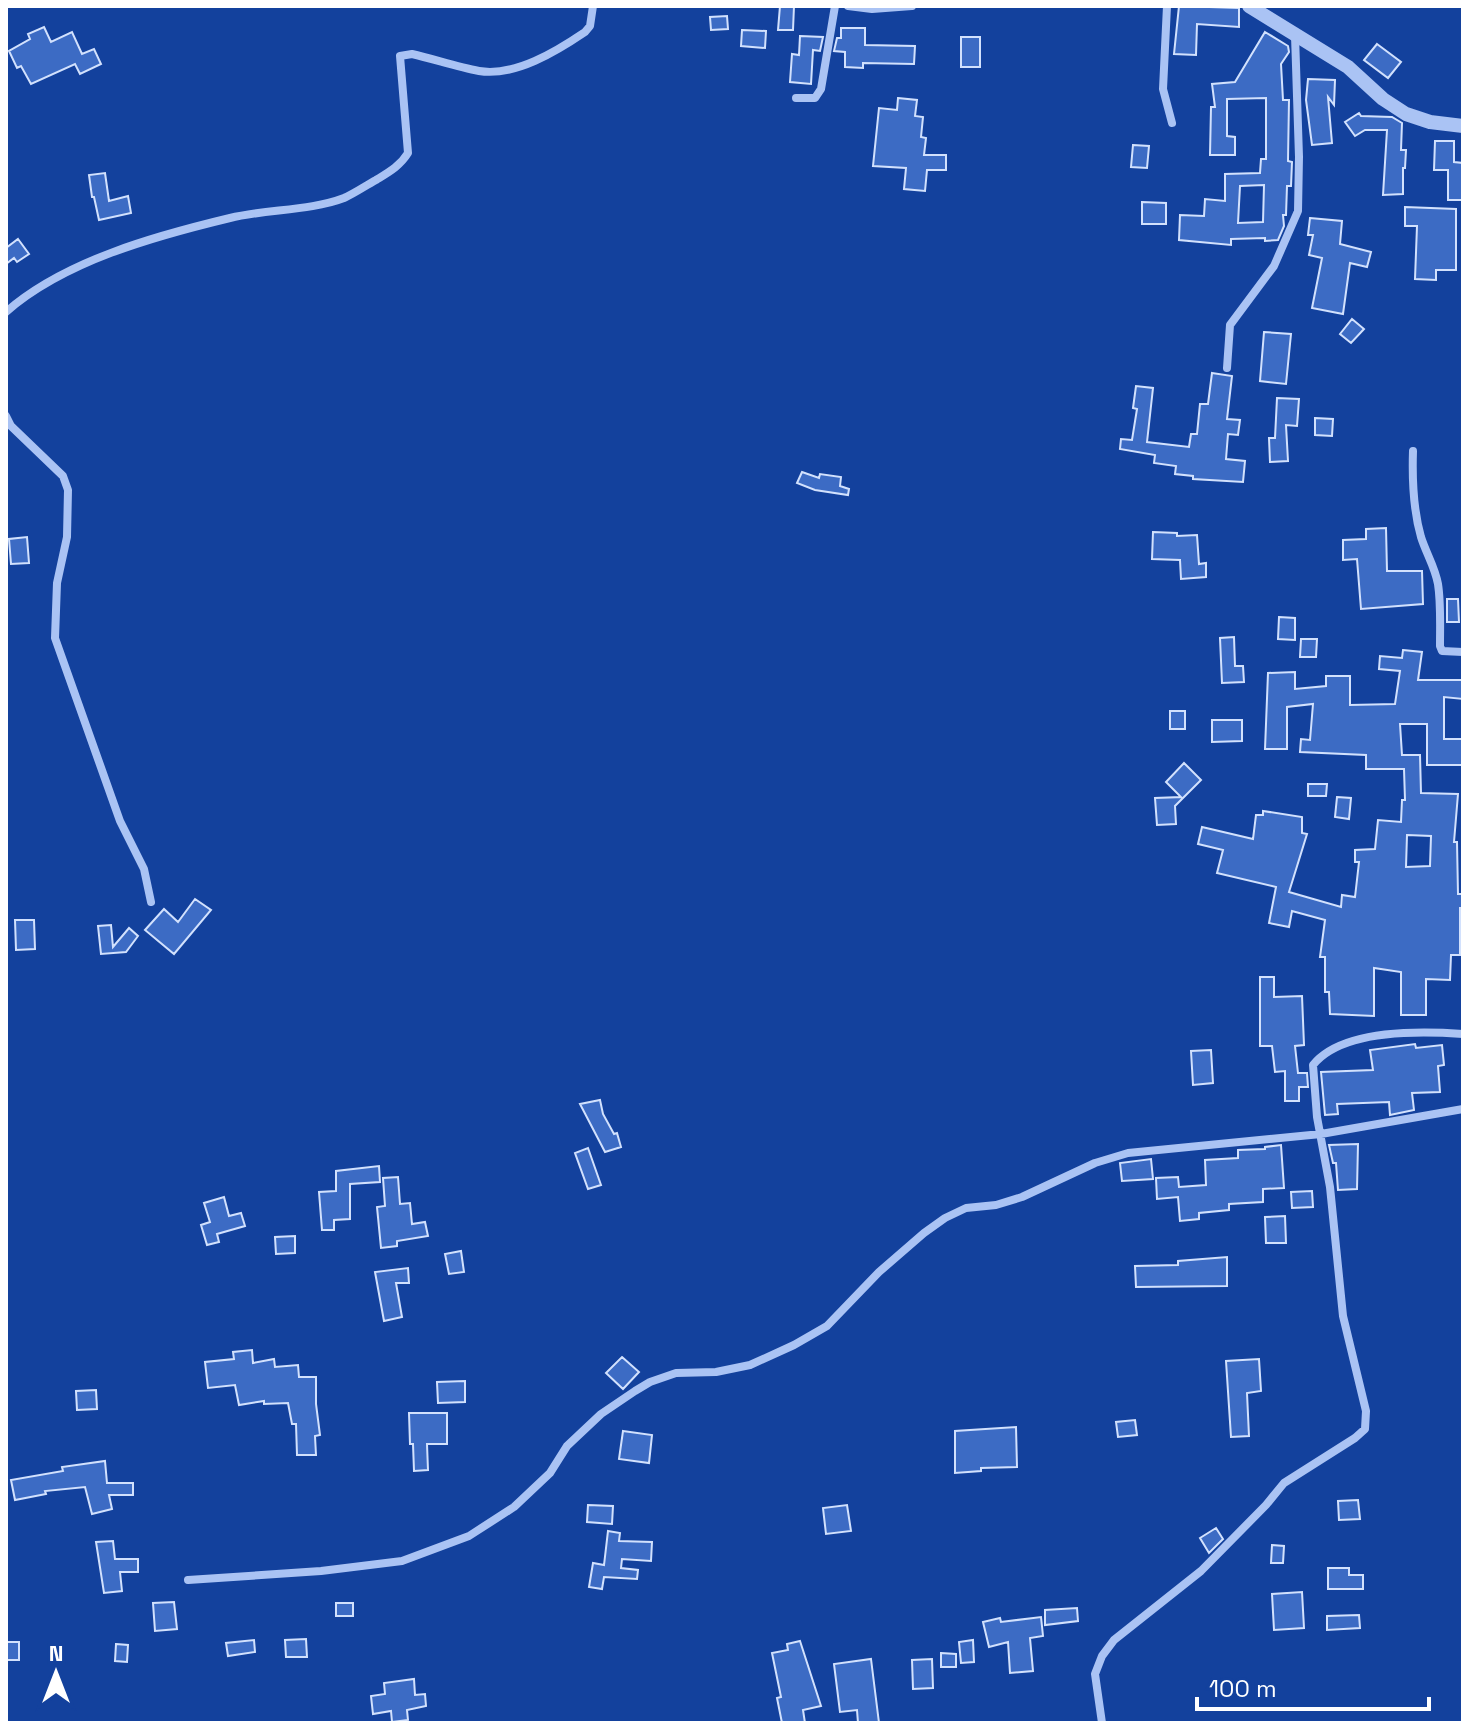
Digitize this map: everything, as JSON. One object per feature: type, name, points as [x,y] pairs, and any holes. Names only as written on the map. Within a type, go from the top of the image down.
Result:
[{"type":"street","points":[[6,312],[29,295],[90,261],[229,218],[321,203],[352,194],[393,170],[408,153],[400,56],[412,54],[481,71],[518,66],[585,32],[590,26],[593,6]]},
{"type":"street","points":[[796,98],[815,98],[821,89],[835,6]]},
{"type":"street","points":[[848,6],[872,9],[912,6]]},
{"type":"street","points":[[1167,6],[1163,89],[1172,123]]},
{"type":"street","points":[[1249,6],[1348,67],[1383,99],[1406,114],[1430,122],[1463,126]]},
{"type":"street","points":[[1227,368],[1230,325],[1274,266],[1298,211],[1295,35]]},
{"type":"street","points":[[6,416],[11,426],[63,476],[68,490],[67,537],[57,583],[55,638],[120,821],[144,869],[151,902]]},
{"type":"street","points":[[1413,451],[1412,486],[1416,516],[1439,587],[1440,646],[1442,651],[1448,653],[1463,652]]},
{"type":"street","points":[[1102,1723],[1095,1674],[1102,1656],[1114,1640],[1201,1571],[1284,1483],[1365,1429],[1364,1402],[1343,1316],[1330,1187],[1313,1065],[1342,1046],[1381,1035],[1463,1034]]},
{"type":"street","points":[[188,1580],[321,1571],[402,1561],[469,1536],[514,1507],[550,1473],[567,1446],[601,1414],[635,1391],[676,1373],[716,1372],[750,1365],[816,1333],[827,1326],[902,1251],[945,1218],[966,1208],[996,1205],[1022,1197],[1095,1163],[1128,1153],[1321,1134],[1463,1109]]},
{"type":"building","points":[[780,6],[794,6],[793,30],[778,30]]},
{"type":"building","points":[[1179,6],[1239,8],[1239,27],[1197,24],[1196,55],[1174,54]]},
{"type":"building","points":[[727,16],[728,29],[711,30],[710,17]]},
{"type":"building","points":[[44,27],[51,42],[72,32],[82,54],[94,49],[101,64],[80,74],[75,64],[31,84],[21,66],[17,68],[9,51],[30,39],[28,34]]},
{"type":"building","points":[[841,28],[865,28],[865,45],[915,46],[914,64],[863,63],[863,68],[845,67],[845,52],[834,51],[837,38],[841,38]]},
{"type":"building","points":[[742,30],[766,31],[765,48],[741,46]]},
{"type":"building","points":[[1265,32],[1288,46],[1289,52],[1281,64],[1283,100],[1289,100],[1288,161],[1292,162],[1284,226],[1278,240],[1231,239],[1231,245],[1179,240],[1180,215],[1204,216],[1205,199],[1225,201],[1225,174],[1260,173],[1261,159],[1266,159],[1266,98],[1227,99],[1227,136],[1235,137],[1235,155],[1210,155],[1211,107],[1215,107],[1212,84],[1235,82]],"holes":[[[1264,185],[1263,222],[1238,223],[1240,186]]]},
{"type":"building","points":[[800,36],[823,37],[820,51],[813,50],[811,84],[790,82],[792,54],[799,55]]},
{"type":"building","points":[[961,37],[980,37],[980,67],[961,67]]},
{"type":"building","points":[[1377,44],[1401,62],[1388,78],[1364,60]]},
{"type":"building","points":[[1308,79],[1335,80],[1334,105],[1328,97],[1332,143],[1312,145],[1306,100]]},
{"type":"building","points":[[898,98],[917,100],[915,116],[923,117],[921,137],[926,138],[924,155],[946,155],[946,170],[927,170],[925,191],[904,189],[906,168],[873,166],[879,108],[897,110]]},
{"type":"building","points":[[1359,113],[1361,116],[1392,117],[1402,123],[1401,150],[1406,150],[1403,194],[1383,195],[1387,130],[1365,130],[1355,136],[1345,122]]},
{"type":"building","points":[[1435,141],[1454,141],[1454,162],[1463,163],[1463,200],[1448,200],[1448,170],[1434,170]]},
{"type":"building","points":[[1133,145],[1149,146],[1147,168],[1131,167]]},
{"type":"building","points":[[105,173],[109,201],[128,196],[131,213],[99,220],[89,175]]},
{"type":"building","points":[[1142,202],[1166,203],[1166,224],[1142,224]]},
{"type":"building","points":[[1405,207],[1456,209],[1456,270],[1436,270],[1436,280],[1415,279],[1417,226],[1405,226]]},
{"type":"building","points":[[1310,218],[1342,221],[1340,244],[1371,252],[1367,267],[1350,263],[1343,314],[1312,308],[1322,258],[1309,255],[1313,235],[1308,235]]},
{"type":"building","points":[[18,239],[29,254],[17,262],[14,258],[6,264],[6,248]]},
{"type":"building","points":[[1352,319],[1364,329],[1351,343],[1340,334]]},
{"type":"building","points":[[1264,332],[1291,334],[1286,384],[1260,381]]},
{"type":"building","points":[[1212,373],[1232,376],[1227,419],[1240,420],[1238,435],[1228,434],[1226,459],[1245,461],[1243,482],[1193,479],[1193,476],[1175,474],[1176,466],[1154,463],[1155,455],[1120,449],[1121,439],[1132,440],[1137,409],[1133,408],[1136,386],[1153,388],[1147,442],[1189,447],[1191,434],[1197,434],[1200,404],[1208,404]]},
{"type":"building","points":[[1277,398],[1299,399],[1297,426],[1286,425],[1288,461],[1270,462],[1269,438],[1275,438]]},
{"type":"building","points":[[1315,418],[1333,419],[1332,436],[1315,435]]},
{"type":"building","points":[[802,472],[819,478],[820,474],[841,477],[840,486],[849,489],[848,495],[815,490],[797,483]]},
{"type":"building","points":[[1386,528],[1387,571],[1422,571],[1423,604],[1361,609],[1357,559],[1343,560],[1343,540],[1366,539],[1366,529]]},
{"type":"building","points":[[1153,532],[1197,535],[1199,564],[1206,563],[1206,577],[1181,579],[1180,560],[1152,559]]},
{"type":"building","points":[[27,537],[29,563],[11,564],[9,539]]},
{"type":"building","points":[[1447,599],[1458,599],[1459,622],[1447,622]]},
{"type":"building","points":[[1279,617],[1295,618],[1295,640],[1278,639]]},
{"type":"building","points":[[1234,637],[1235,666],[1243,666],[1244,682],[1222,683],[1220,638]]},
{"type":"building","points":[[1301,639],[1317,639],[1316,657],[1300,657]]},
{"type":"building","points":[[1403,650],[1422,652],[1418,680],[1463,680],[1463,699],[1444,697],[1444,739],[1463,739],[1463,765],[1427,765],[1427,724],[1400,724],[1402,755],[1420,755],[1421,793],[1458,794],[1454,842],[1457,842],[1458,894],[1463,894],[1460,955],[1451,955],[1450,980],[1426,979],[1426,1015],[1401,1015],[1401,972],[1374,968],[1374,1016],[1330,1014],[1329,992],[1325,992],[1325,957],[1320,957],[1325,920],[1292,911],[1289,927],[1269,923],[1276,887],[1217,873],[1223,850],[1198,844],[1202,827],[1253,839],[1256,815],[1263,815],[1263,811],[1302,817],[1302,833],[1307,834],[1289,892],[1341,907],[1342,895],[1355,897],[1359,862],[1355,862],[1355,850],[1375,849],[1378,820],[1401,822],[1402,800],[1405,800],[1404,769],[1366,769],[1366,755],[1300,752],[1301,739],[1310,740],[1313,704],[1287,707],[1287,749],[1265,749],[1268,673],[1295,672],[1295,689],[1326,686],[1326,676],[1350,676],[1350,705],[1395,704],[1400,671],[1379,669],[1380,656],[1402,658]],"holes":[[[1407,835],[1431,836],[1430,866],[1406,867]]]},
{"type":"building","points":[[1170,711],[1185,711],[1185,729],[1170,729]]},
{"type":"building","points":[[1212,720],[1242,720],[1242,741],[1212,742]]},
{"type":"building","points":[[1184,763],[1201,780],[1175,806],[1176,824],[1157,825],[1155,798],[1181,797],[1166,782]]},
{"type":"building","points":[[1308,784],[1327,784],[1326,796],[1308,796]]},
{"type":"building","points":[[1337,797],[1351,798],[1349,819],[1335,817]]},
{"type":"building","points":[[195,899],[211,910],[174,954],[145,930],[164,909],[178,922]]},
{"type":"building","points":[[15,920],[34,920],[35,949],[16,950]]},
{"type":"building","points":[[111,925],[113,947],[129,928],[138,936],[126,952],[101,954],[98,926]]},
{"type":"building","points":[[1260,977],[1274,977],[1274,997],[1302,996],[1304,1045],[1295,1046],[1298,1073],[1307,1073],[1308,1087],[1299,1087],[1299,1101],[1285,1101],[1285,1071],[1275,1072],[1272,1046],[1260,1046]]},
{"type":"building","points":[[1415,1044],[1416,1048],[1442,1045],[1444,1065],[1438,1066],[1440,1092],[1412,1093],[1414,1110],[1390,1115],[1389,1102],[1337,1104],[1338,1114],[1325,1115],[1321,1072],[1373,1070],[1370,1050]]},
{"type":"building","points":[[1211,1050],[1213,1083],[1193,1085],[1191,1051]]},
{"type":"building","points":[[600,1100],[603,1114],[614,1134],[617,1133],[621,1147],[605,1152],[580,1104]]},
{"type":"building","points":[[1358,1144],[1357,1189],[1338,1190],[1336,1163],[1333,1163],[1329,1145]]},
{"type":"building","points":[[1281,1145],[1284,1188],[1263,1189],[1263,1202],[1229,1204],[1229,1210],[1199,1213],[1199,1219],[1180,1221],[1178,1197],[1157,1199],[1156,1178],[1178,1177],[1179,1187],[1206,1185],[1205,1160],[1238,1158],[1238,1150]]},
{"type":"building","points":[[588,1148],[601,1185],[588,1189],[575,1153]]},
{"type":"building","points":[[1151,1159],[1153,1179],[1122,1181],[1120,1163]]},
{"type":"building","points":[[379,1166],[380,1182],[350,1184],[350,1219],[334,1220],[334,1230],[322,1230],[319,1192],[336,1191],[336,1171]]},
{"type":"building","points":[[398,1177],[400,1204],[410,1203],[412,1224],[425,1222],[428,1236],[397,1241],[397,1246],[381,1248],[377,1207],[385,1206],[383,1178]]},
{"type":"building","points":[[1312,1191],[1313,1207],[1292,1208],[1291,1192]]},
{"type":"building","points":[[224,1197],[229,1216],[241,1213],[245,1226],[217,1234],[219,1242],[207,1245],[201,1225],[210,1222],[204,1203]]},
{"type":"building","points":[[1285,1216],[1286,1243],[1266,1243],[1265,1217]]},
{"type":"building","points":[[295,1236],[295,1253],[276,1254],[275,1237]]},
{"type":"building","points":[[461,1251],[464,1272],[449,1274],[445,1254]]},
{"type":"building","points":[[1227,1257],[1227,1286],[1136,1287],[1135,1266],[1178,1265],[1178,1261]]},
{"type":"building","points":[[408,1268],[409,1283],[396,1283],[402,1317],[384,1321],[375,1272]]},
{"type":"building","points":[[252,1350],[253,1363],[274,1359],[275,1367],[298,1365],[299,1377],[316,1377],[320,1435],[315,1436],[316,1455],[297,1455],[296,1424],[292,1424],[288,1403],[264,1404],[264,1401],[239,1405],[235,1385],[208,1388],[205,1362],[234,1359],[233,1352]]},
{"type":"building","points":[[622,1357],[639,1372],[623,1389],[606,1373]]},
{"type":"building","points":[[1259,1359],[1261,1391],[1247,1393],[1249,1436],[1231,1437],[1226,1361]]},
{"type":"building","points":[[465,1381],[465,1402],[438,1403],[437,1382]]},
{"type":"building","points":[[96,1390],[97,1409],[77,1410],[76,1391]]},
{"type":"building","points":[[409,1413],[447,1413],[447,1444],[427,1444],[428,1470],[414,1471]]},
{"type":"building","points":[[1135,1420],[1137,1435],[1118,1437],[1116,1422]]},
{"type":"building","points":[[1016,1427],[1017,1467],[981,1468],[981,1471],[955,1473],[955,1431]]},
{"type":"building","points":[[623,1431],[652,1435],[649,1463],[619,1459]]},
{"type":"building","points":[[105,1461],[107,1483],[133,1483],[133,1495],[109,1495],[112,1509],[92,1514],[85,1487],[45,1491],[46,1494],[15,1500],[11,1480],[63,1471],[62,1467]]},
{"type":"building","points":[[1358,1500],[1360,1519],[1339,1520],[1338,1501]]},
{"type":"building","points":[[588,1505],[613,1506],[612,1524],[587,1522]]},
{"type":"building","points":[[847,1505],[851,1531],[826,1534],[823,1508]]},
{"type":"building","points":[[1216,1528],[1223,1539],[1209,1553],[1200,1538]]},
{"type":"building","points":[[608,1531],[620,1533],[619,1541],[652,1542],[651,1561],[622,1559],[621,1568],[638,1570],[637,1579],[604,1577],[602,1589],[589,1587],[593,1563],[604,1565]]},
{"type":"building","points":[[113,1541],[115,1559],[138,1559],[138,1572],[120,1572],[122,1591],[104,1593],[96,1542]]},
{"type":"building","points":[[1272,1545],[1284,1546],[1283,1563],[1271,1563]]},
{"type":"building","points":[[1328,1568],[1349,1568],[1349,1575],[1363,1575],[1363,1589],[1328,1589]]},
{"type":"building","points":[[1302,1592],[1304,1628],[1274,1630],[1272,1594]]},
{"type":"building","points":[[174,1602],[177,1629],[155,1631],[153,1603]]},
{"type":"building","points":[[336,1603],[353,1603],[353,1616],[336,1616]]},
{"type":"building","points":[[1077,1608],[1078,1621],[1045,1625],[1045,1610]]},
{"type":"building","points":[[1359,1615],[1360,1628],[1327,1630],[1327,1616]]},
{"type":"building","points":[[1041,1617],[1043,1636],[1030,1638],[1033,1671],[1010,1673],[1008,1642],[989,1647],[983,1622],[1000,1618],[1001,1622]]},
{"type":"building","points":[[306,1639],[307,1657],[286,1657],[285,1640]]},
{"type":"building","points":[[254,1640],[255,1652],[228,1656],[226,1643]]},
{"type":"building","points":[[973,1640],[974,1662],[961,1663],[959,1642]]},
{"type":"building","points":[[800,1641],[821,1706],[803,1710],[805,1723],[782,1723],[777,1698],[781,1697],[772,1653],[788,1650],[787,1644]]},
{"type":"building","points":[[6,1642],[19,1642],[19,1660],[6,1660]]},
{"type":"building","points":[[116,1644],[128,1645],[127,1662],[115,1661]]},
{"type":"building","points":[[941,1653],[956,1654],[956,1667],[941,1667]]},
{"type":"building","points":[[871,1659],[879,1723],[858,1723],[857,1710],[840,1712],[834,1664]]},
{"type":"building","points":[[932,1659],[933,1688],[913,1689],[912,1660]]},
{"type":"building","points":[[414,1679],[415,1695],[425,1694],[426,1706],[407,1710],[408,1720],[392,1722],[391,1711],[373,1714],[371,1696],[385,1694],[384,1683]]}]
